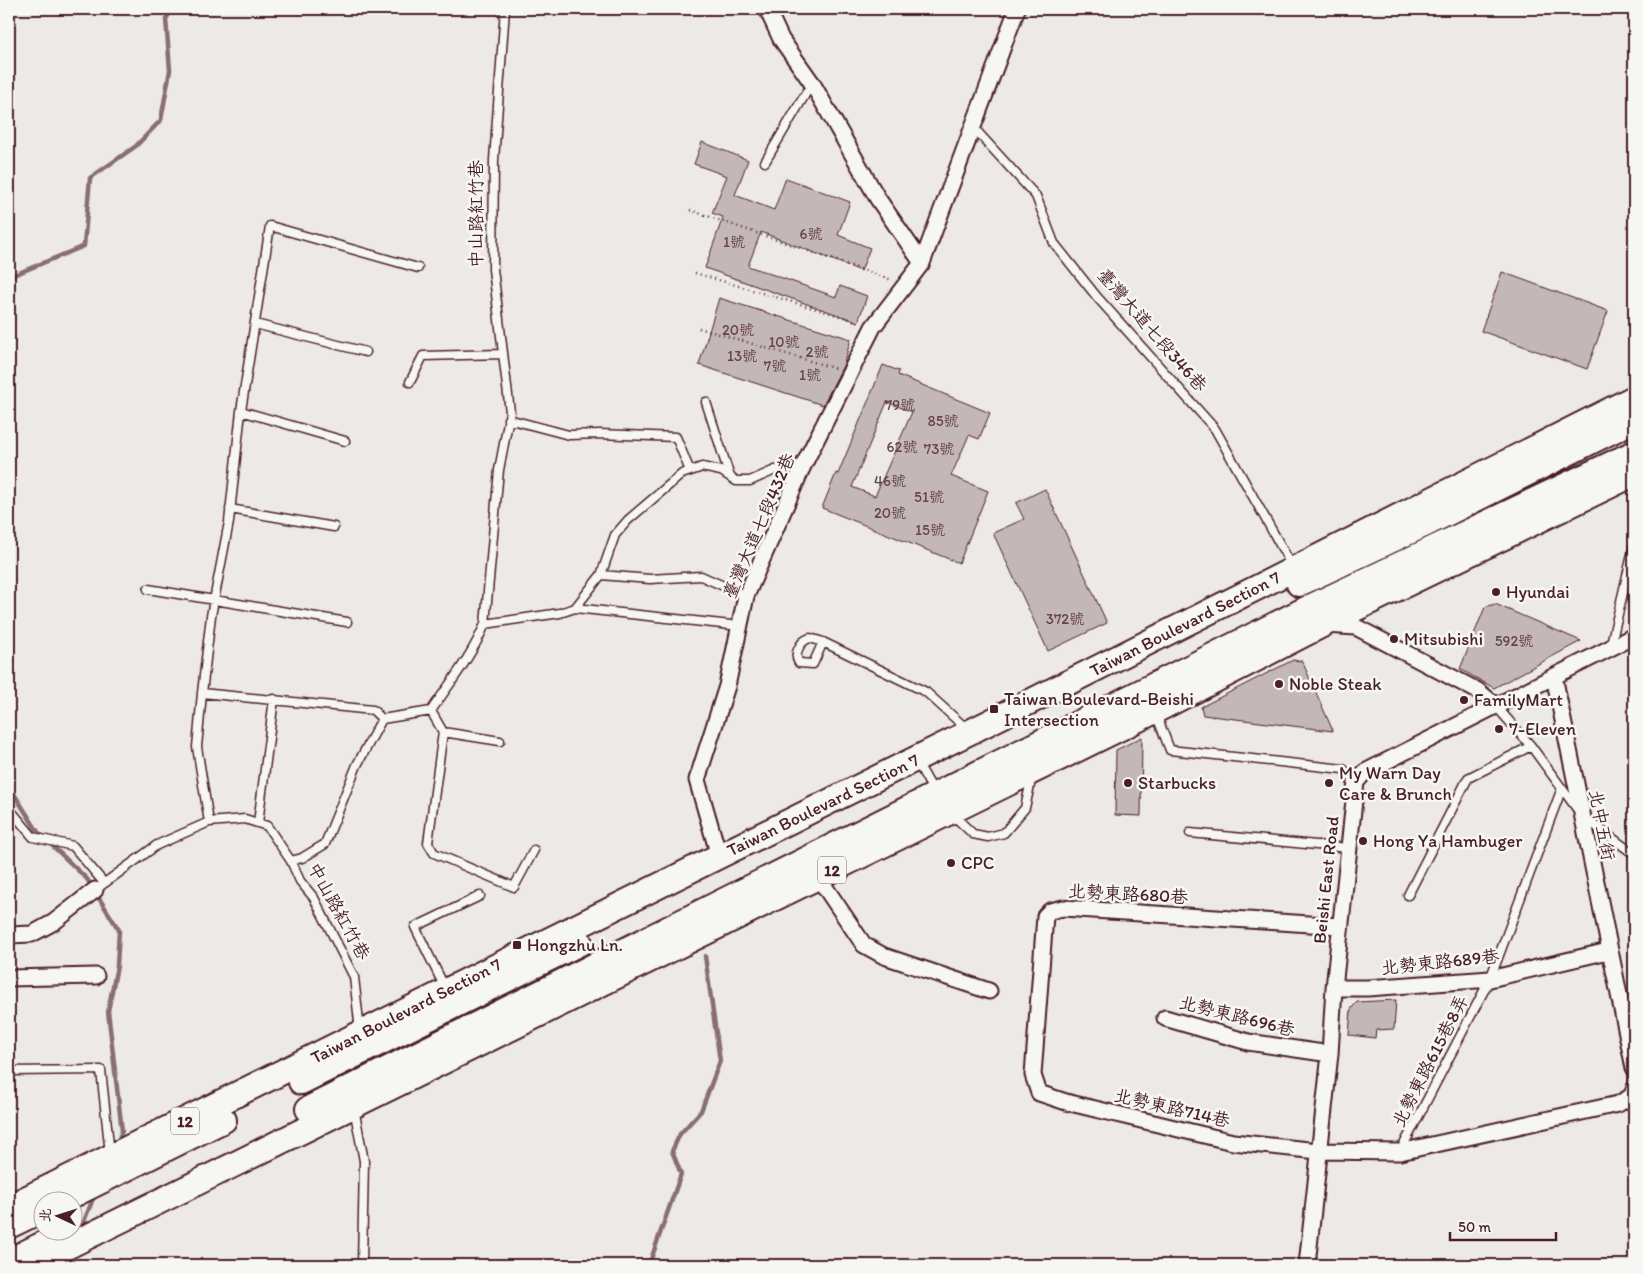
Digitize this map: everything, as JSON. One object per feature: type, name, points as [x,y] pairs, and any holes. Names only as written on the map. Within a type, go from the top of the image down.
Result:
[{"type":"main road","name":"Taiwan Boulevard Section 7","points":[[9,1207],[298,1065],[364,1070],[446,990],[718,856],[919,765],[1297,576],[1634,398]]},
{"type":"main road","name":"Taiwan Boulevard Section 7","points":[[82,1224],[919,765],[970,732],[1297,576],[1422,526],[1634,420]]},
{"type":"main road","name":"Taiwan Boulevard Section 7","points":[[30,1265],[364,1070],[942,804],[1634,453]]},
{"type":"main road","name":"Taiwan Boulevard Section 7","points":[[1027,761],[1155,710],[1317,615],[1634,474]]},
{"type":"main road","name":"Taiwan Boulevard Section 7","points":[[78,1192],[818,877],[942,804]]},
{"type":"main road","name":"Taiwan Boulevard Section 7","points":[[9,1215],[55,1192],[82,1190]]},
{"type":"main road","points":[[9,1226],[32,1215]]},
{"type":"main road","points":[[9,1261],[48,1242]]},
{"type":"street","points":[[767,9],[781,39],[812,83],[878,199],[922,263]]},
{"type":"street","points":[[922,263],[1017,9]]},
{"type":"street","name":"臺灣大道七段432巷","points":[[718,856],[697,780],[727,686],[746,596],[803,466],[873,327],[922,263]]},
{"type":"street","points":[[1297,576],[1317,615],[1356,627],[1478,691],[1495,704]]},
{"type":"street","points":[[1356,782],[1365,772],[1495,704],[1634,636]]},
{"type":"street","name":"北中五街","points":[[1554,676],[1608,951],[1634,1068]]},
{"type":"street","name":"Beishi East Road","points":[[1306,1265],[1330,1054],[1334,988],[1356,782]]},
{"type":"street","points":[[818,877],[864,945],[884,956],[989,991]]},
{"type":"street","points":[[9,934],[32,934],[54,922],[100,886]]},
{"type":"street","name":"北勢東路680巷","points":[[1032,1075],[1045,916],[1050,910],[1063,908],[1340,926]]},
{"type":"street","name":"北勢東路689巷","points":[[1334,988],[1368,988],[1490,979],[1608,951]]},
{"type":"street","points":[[9,978],[96,976]]},
{"type":"street","name":"北勢東路696巷","points":[[1165,1018],[1248,1042],[1330,1054]]},
{"type":"street","name":"北勢東路714巷","points":[[1032,1075],[1039,1093],[1066,1102],[1233,1142],[1318,1150]]},
{"type":"street","points":[[1318,1150],[1400,1152],[1618,1104],[1632,1096],[1634,1089]]},
{"type":"lane","name":"中山路紅竹巷","points":[[431,711],[468,658],[485,624],[499,470],[510,412],[493,269],[494,160],[504,9]]},
{"type":"lane","points":[[765,162],[812,83]]},
{"type":"lane","name":"臺灣大道七段346巷","points":[[972,126],[1036,196],[1054,243],[1097,297],[1214,429],[1297,576]]},
{"type":"lane","points":[[209,822],[197,748],[202,693],[214,599],[230,508],[241,411],[270,226],[418,268]]},
{"type":"lane","points":[[255,324],[366,352]]},
{"type":"lane","points":[[410,382],[423,356],[503,354]]},
{"type":"lane","points":[[706,402],[730,477]]},
{"type":"lane","points":[[241,411],[344,441]]},
{"type":"lane","points":[[508,419],[569,435],[599,434],[676,437],[690,471]]},
{"type":"lane","points":[[574,608],[601,576],[615,535],[628,520],[675,480],[690,471],[702,467],[722,471],[736,481],[750,481],[775,470],[803,466]]},
{"type":"lane","points":[[230,508],[334,527]]},
{"type":"lane","points":[[1610,648],[1634,546]]},
{"type":"lane","points":[[601,576],[650,579],[701,576],[746,596]]},
{"type":"lane","points":[[148,589],[347,622]]},
{"type":"lane","points":[[485,624],[560,613],[574,608],[740,626]]},
{"type":"lane","points":[[823,642],[926,692],[970,732]]},
{"type":"lane","points":[[202,693],[373,710],[382,719],[431,711],[443,732],[428,843],[434,853],[514,887],[534,850]]},
{"type":"lane","points":[[9,813],[13,814],[33,837],[73,846],[100,886],[157,845],[209,822],[245,819],[258,823],[274,699]]},
{"type":"lane","points":[[1495,704],[1531,746],[1581,815],[1634,854]]},
{"type":"lane","points":[[1155,710],[1170,750],[1343,770],[1356,782]]},
{"type":"lane","name":"中山路紅竹巷","points":[[291,861],[302,858],[325,844],[360,758],[382,719]]},
{"type":"lane","points":[[443,732],[500,741]]},
{"type":"lane","points":[[1408,895],[1468,778],[1531,746]]},
{"type":"lane","points":[[919,765],[942,804],[973,834],[988,837],[1004,833],[1025,808],[1032,785],[1027,761]]},
{"type":"lane","name":"北勢東路615巷8弄","points":[[1400,1152],[1490,979],[1562,788]]},
{"type":"lane","name":"中山路紅竹巷","points":[[258,823],[267,826],[291,861],[300,881],[314,898],[354,977],[364,1070],[362,1265]]},
{"type":"lane","points":[[1190,833],[1348,848]]},
{"type":"lane","points":[[446,990],[415,927],[480,896]]},
{"type":"lane","points":[[9,1071],[101,1070],[110,1156]]},
{"type":"path","points":[[690,210],[906,285]]},
{"type":"path","points":[[695,273],[873,327]]},
{"type":"path","points":[[699,328],[851,373]]},
{"type":"building","points":[[702,142],[748,160],[735,195],[774,210],[786,178],[850,202],[838,235],[870,248],[861,271],[761,232],[748,266],[836,297],[840,286],[867,296],[858,322],[705,268],[723,217],[712,213],[727,176],[694,164]]},
{"type":"building","points":[[1502,272],[1608,311],[1587,369],[1481,331]]},
{"type":"building","points":[[719,298],[851,339],[843,366],[823,405],[699,365]]},
{"type":"building","points":[[883,365],[899,371],[898,375],[990,413],[979,439],[969,435],[951,476],[988,491],[959,563],[822,508],[836,473],[838,474]],"holes":[[[887,402],[912,412],[875,496],[852,487]]]},
{"type":"building","points":[[1045,489],[1107,623],[1048,651],[993,533],[1024,519],[1016,503]]},
{"type":"building","points":[[1495,604],[1581,641],[1494,688],[1460,669],[1485,607]]},
{"type":"building","name":"Noble Steak","points":[[1293,660],[1302,661],[1333,731],[1203,715],[1201,707]]},
{"type":"building","name":"Starbucks","points":[[1142,737],[1141,816],[1115,815],[1116,750]]},
{"type":"building","points":[[1396,1000],[1394,1029],[1376,1030],[1375,1038],[1349,1035],[1351,1009],[1357,1002]]},
{"type":"waterway","points":[[9,277],[84,246],[90,178],[136,146],[161,120],[170,70],[166,19],[172,9]]},
{"type":"waterway","points":[[9,786],[38,832],[87,879],[119,930],[117,966],[108,1011],[122,1131],[117,1143]]},
{"type":"waterway","points":[[649,1265],[681,1174],[672,1151],[680,1134],[701,1111],[720,1061],[705,956]]},
{"type":"waterway","points":[[82,1226],[95,1194]]},
{"type":"waterway","points":[[65,1265],[69,1256]]},
{"type":"place","name":"Hyundai","points":[[1496,592]]},
{"type":"place","name":"Mitsubishi","points":[[1394,639]]},
{"type":"place","name":"Noble Steak","points":[[1279,684]]},
{"type":"place","name":"FamilyMart","points":[[1464,700]]},
{"type":"place","name":"Taiwan Boulevard-Beishi Intersection","points":[[994,709]]},
{"type":"place","name":"7-Eleven","points":[[1499,729]]},
{"type":"place","name":"Starbucks","points":[[1128,783]]},
{"type":"place","name":"My Warn Day Care & Brunch","points":[[1329,783]]},
{"type":"place","name":"Hong Ya Hambuger","points":[[1363,841]]},
{"type":"place","name":"CPC","points":[[951,863]]},
{"type":"place","name":"Hongzhu Ln.","points":[[517,945]]}]
